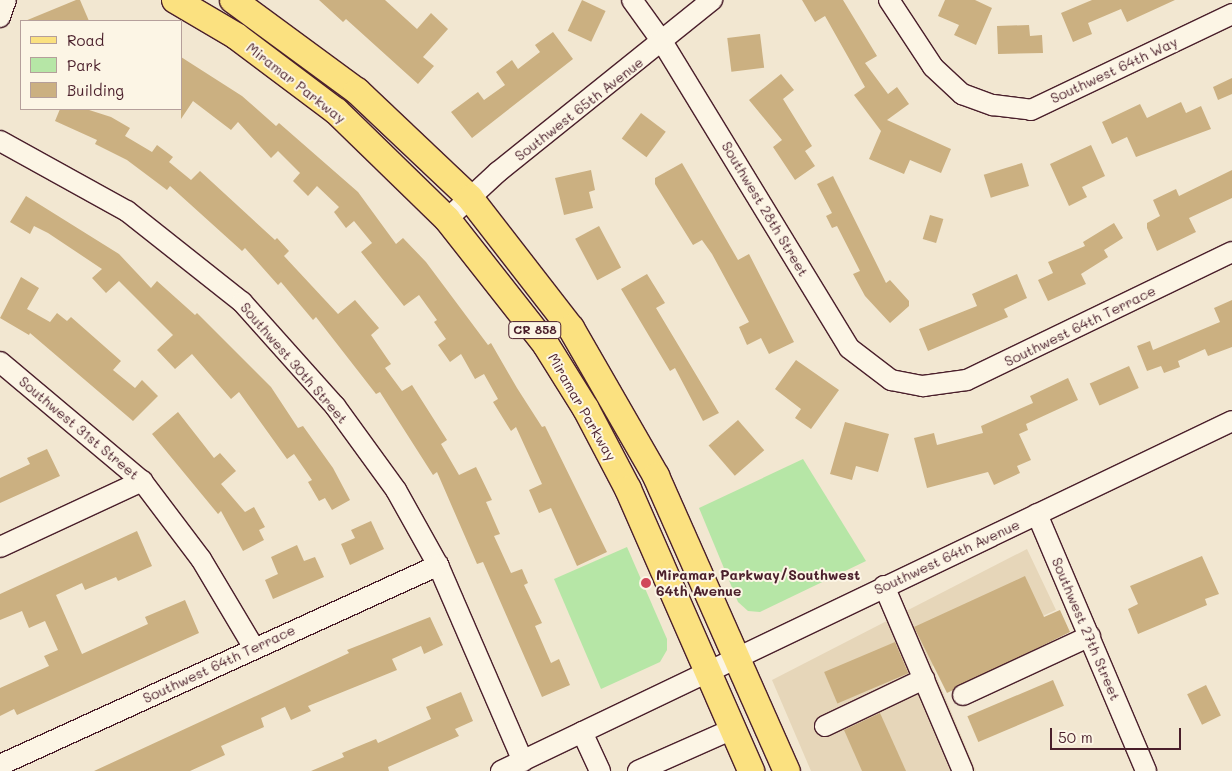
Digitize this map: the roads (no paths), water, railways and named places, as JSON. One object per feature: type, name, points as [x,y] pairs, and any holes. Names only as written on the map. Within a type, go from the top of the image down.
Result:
[{"type":"main road","name":"Miramar Parkway","points":[[175,0],[236,36],[336,112],[447,219],[546,345],[586,409],[628,489],[751,771]]},
{"type":"main road","name":"CR 858","points":[[233,0],[357,91],[470,198],[572,328],[612,394],[656,476],[738,656],[787,771]]},
{"type":"street","points":[[0,17],[6,0]]},
{"type":"street","name":"Southwest 28th Street","points":[[632,0],[663,42],[849,348],[891,380],[923,386]]},
{"type":"street","name":"Southwest 65th Avenue","points":[[447,219],[498,172],[663,42],[712,0]]},
{"type":"street","name":"Southwest 64th Way","points":[[889,0],[932,67],[962,94],[993,105],[1031,110],[1232,14]]},
{"type":"street","name":"Southwest 30th Street","points":[[0,141],[127,211],[242,302],[335,406],[396,490],[438,565],[523,760]]},
{"type":"street","name":"Southwest 64th Terrace","points":[[923,386],[967,380],[1232,252]]},
{"type":"street","name":"Southwest 31st Street","points":[[0,362],[142,481],[201,559],[254,648]]},
{"type":"street","name":"Southwest 64th Avenue","points":[[501,771],[708,670],[1232,422]]},
{"type":"street","points":[[0,547],[142,481]]},
{"type":"street","name":"Southwest 27th Street","points":[[1037,514],[1146,771]]},
{"type":"street","name":"Southwest 64th Terrace","points":[[0,765],[438,565]]},
{"type":"street","points":[[884,586],[963,771]]},
{"type":"street","points":[[963,695],[1090,636]]},
{"type":"street","points":[[826,726],[924,679]]},
{"type":"street","points":[[638,771],[733,729]]},
{"type":"street","points":[[582,732],[600,771]]},
{"type":"place","name":"Miramar Parkway/Southwest 64th Avenue","points":[[646,583]]}]
